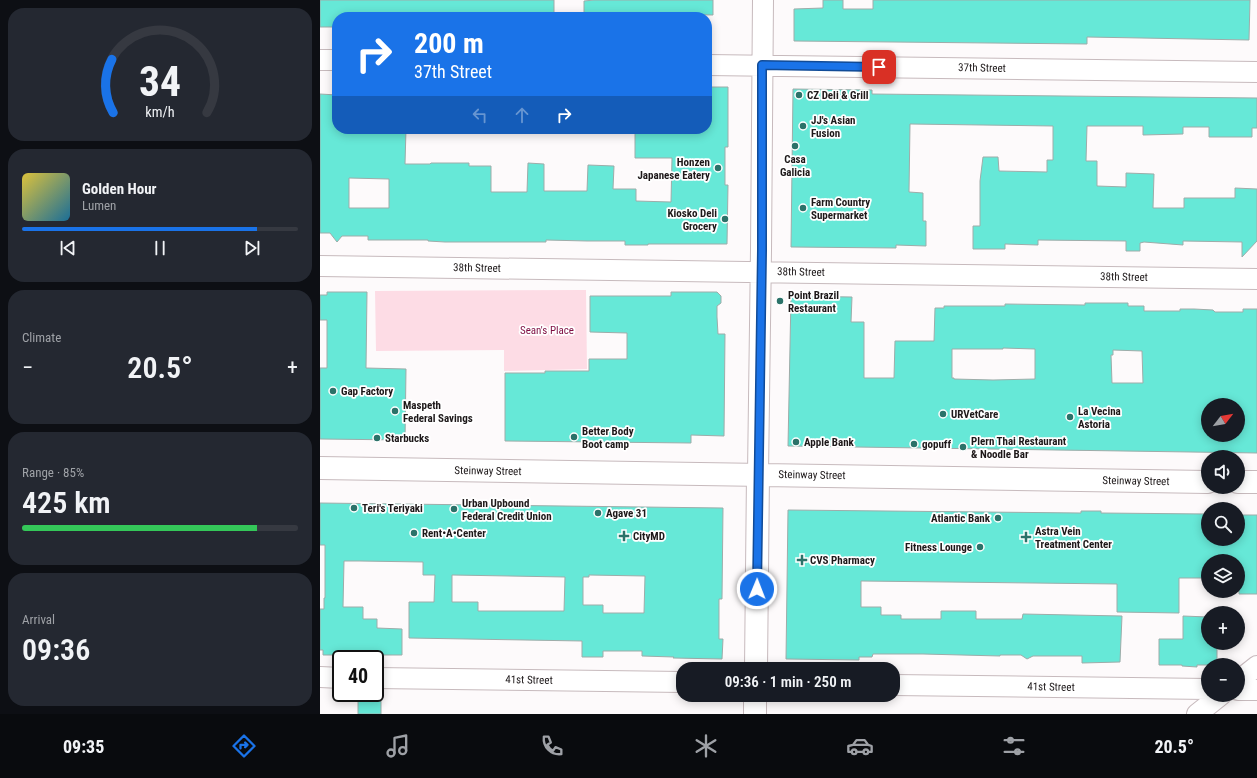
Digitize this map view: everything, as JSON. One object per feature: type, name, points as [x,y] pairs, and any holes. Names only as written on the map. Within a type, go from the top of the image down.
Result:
[{"type":"street","points":[[756,662],[763,0]]},
{"type":"street","points":[[320,60],[332,60]]},
{"type":"street","name":"37th Street","points":[[712,65],[1257,72]]},
{"type":"street","name":"38th Street","points":[[320,266],[1257,279]]},
{"type":"street","name":"Steinway Street","points":[[320,468],[1201,482]]},
{"type":"street","points":[[1245,482],[1257,482]]},
{"type":"street","points":[[1245,675],[1257,666]]},
{"type":"street","points":[[320,677],[332,678]]},
{"type":"street","name":"41st Street","points":[[384,678],[676,682]]},
{"type":"street","name":"41st Street","points":[[900,685],[1201,689]]},
{"type":"street","points":[[1245,690],[1257,690]]},
{"type":"street","points":[[755,702],[755,714]]},
{"type":"street","points":[[1197,714],[1212,702]]},
{"type":"green space","name":"Sean's Place","points":[[586,290],[587,369],[504,371],[504,350],[376,351],[375,291]]},
{"type":"building","points":[[320,0],[554,0],[554,12],[332,12],[332,27],[320,27]]},
{"type":"building","points":[[713,0],[713,15],[712,12],[584,12],[584,1]]},
{"type":"building","points":[[823,0],[843,0],[843,9],[873,9],[873,0],[1250,0],[1249,40],[1087,37],[1087,44],[794,41],[794,9],[823,8]]},
{"type":"building","points":[[712,87],[728,87],[728,147],[725,147],[725,185],[728,185],[727,244],[625,245],[625,241],[546,240],[546,242],[445,242],[428,240],[368,240],[368,236],[342,236],[337,242],[330,233],[320,233],[320,94],[332,95],[332,134],[406,134],[405,164],[469,163],[469,166],[491,166],[491,192],[527,192],[528,163],[544,164],[544,191],[587,191],[588,165],[614,166],[613,189],[636,189],[636,201],[671,202],[672,158],[635,158],[635,134],[712,134]],"holes":[[[349,178],[389,179],[389,208],[349,208]]]},
{"type":"building","points":[[793,89],[872,90],[872,94],[1257,98],[1257,128],[1252,128],[1252,137],[1209,137],[1209,127],[1183,127],[1183,134],[1143,135],[1143,126],[1087,126],[1086,161],[1097,161],[1097,186],[1126,187],[1126,173],[1154,174],[1153,208],[1184,208],[1184,198],[1235,198],[1235,188],[1257,189],[1257,241],[1242,257],[1242,242],[1183,241],[1183,245],[1144,242],[1140,243],[1140,251],[1126,251],[1126,241],[1038,240],[1038,245],[1005,244],[1005,249],[973,249],[973,226],[980,226],[980,181],[983,157],[998,157],[999,171],[1047,172],[1047,160],[1053,160],[1053,126],[910,124],[909,192],[923,193],[923,221],[926,221],[926,246],[896,245],[896,248],[791,247]]},
{"type":"building","points":[[327,292],[367,292],[366,368],[406,369],[405,440],[320,439],[320,368],[327,368],[327,320],[320,320],[320,295],[327,295]]},
{"type":"building","points":[[671,292],[717,292],[721,296],[721,303],[717,306],[717,317],[718,334],[725,334],[724,436],[691,435],[691,443],[505,441],[505,373],[589,371],[589,359],[627,359],[627,333],[590,332],[590,296],[671,296]]},
{"type":"building","points":[[791,296],[852,297],[851,322],[864,322],[864,378],[894,378],[895,341],[934,341],[935,308],[944,308],[944,306],[1005,306],[1005,304],[1085,305],[1085,303],[1128,303],[1128,306],[1144,306],[1144,311],[1180,311],[1180,309],[1194,309],[1213,310],[1215,312],[1243,312],[1243,309],[1257,309],[1257,453],[1245,453],[1245,450],[1201,450],[1201,452],[788,446]],"holes":[[[952,349],[1035,349],[1035,379],[993,380],[952,378]],[[1113,350],[1142,351],[1143,383],[1112,383],[1111,355],[1113,355]]]},
{"type":"building","points":[[320,503],[723,508],[722,599],[719,599],[719,639],[723,639],[722,659],[642,656],[642,651],[603,651],[603,657],[582,657],[582,641],[409,638],[409,602],[434,602],[435,575],[423,575],[423,562],[360,561],[344,561],[343,607],[363,607],[363,619],[377,619],[377,628],[402,629],[402,655],[384,655],[384,650],[332,650],[332,655],[323,655],[323,650],[320,650],[320,609],[324,609],[325,598],[325,545],[320,545]],"holes":[[[452,575],[565,577],[564,611],[478,611],[478,602],[452,602]],[[589,575],[645,576],[644,613],[603,613],[603,605],[583,605],[583,577],[589,577]]]},
{"type":"building","points":[[788,510],[1081,513],[1081,511],[1101,511],[1101,513],[1201,514],[1201,546],[1245,546],[1245,515],[1257,515],[1257,594],[1245,594],[1245,554],[1201,554],[1201,578],[1179,578],[1179,613],[1117,612],[1117,584],[861,581],[861,607],[881,607],[881,615],[901,615],[901,619],[941,619],[941,611],[976,611],[976,619],[1022,619],[1023,614],[1122,616],[1120,662],[1082,663],[1082,656],[1033,656],[1027,659],[1021,655],[1000,656],[923,654],[873,654],[872,657],[859,657],[859,660],[786,659]]},
{"type":"building","points":[[1183,616],[1201,617],[1201,650],[1217,650],[1217,658],[1201,658],[1201,665],[1197,665],[1197,667],[1182,665],[1159,665],[1159,639],[1183,639]]},
{"type":"building","points":[[358,702],[381,702],[381,714],[358,714]]},
{"type":"place","name":"CZ Deli & Grill","points":[[799,95]]},
{"type":"place","name":"JJ's Asian Fusion","points":[[803,126]]},
{"type":"place","name":"Casa Galicia","points":[[795,146]]},
{"type":"place","name":"Honzen Japanese Eatery","points":[[718,168]]},
{"type":"place","name":"Farm Country Supermarket","points":[[803,208]]},
{"type":"place","name":"Kiosko Deli Grocery","points":[[725,219]]},
{"type":"place","name":"Point Brazil Restaurant","points":[[780,301]]},
{"type":"place","name":"Gap Factory","points":[[333,391]]},
{"type":"place","name":"Maspeth Federal Savings","points":[[395,411]]},
{"type":"place","name":"URVetCare","points":[[943,414]]},
{"type":"place","name":"La Vecina Astoria","points":[[1070,417]]},
{"type":"place","name":"Better Body Boot camp","points":[[574,437]]},
{"type":"place","name":"Starbucks","points":[[377,438]]},
{"type":"place","name":"Apple Bank","points":[[796,442]]},
{"type":"place","name":"gopuff","points":[[914,444]]},
{"type":"place","name":"Plern Thai Restaurant & Noodle Bar","points":[[963,447]]},
{"type":"place","name":"Teri's Teriyaki","points":[[354,508]]},
{"type":"place","name":"Urban Upbound Federal Credit Union","points":[[454,509]]},
{"type":"place","name":"Agave 31","points":[[598,513]]},
{"type":"place","name":"Atlantic Bank","points":[[998,518]]},
{"type":"place","name":"Rent•A•Center","points":[[414,533]]},
{"type":"place","name":"CityMD","points":[[624,536]]},
{"type":"place","name":"Astra Vein Treatment Center","points":[[1026,537]]},
{"type":"place","name":"Fitness Lounge","points":[[980,547]]},
{"type":"place","name":"CVS Pharmacy","points":[[802,560]]},
{"type":"route","points":[[757,589],[760,287],[762,250],[762,65],[879,67]]}]
